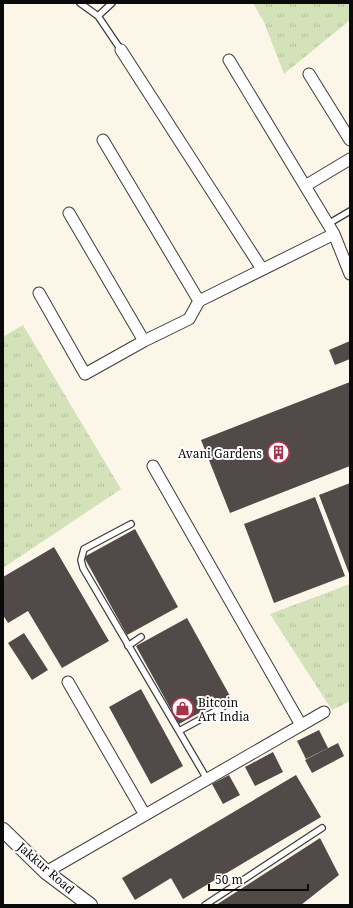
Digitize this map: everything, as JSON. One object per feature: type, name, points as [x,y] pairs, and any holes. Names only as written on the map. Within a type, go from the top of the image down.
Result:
[{"type":"street","points":[[121,50],[262,269]]},
{"type":"street","points":[[229,60],[334,234],[350,274]]},
{"type":"street","points":[[309,74],[350,140]]},
{"type":"street","points":[[103,140],[199,301]]},
{"type":"street","points":[[305,186],[350,159]]},
{"type":"street","points":[[69,213],[144,341]]},
{"type":"street","points":[[39,293],[85,374],[144,341],[189,319],[199,301],[334,234]]},
{"type":"street","points":[[153,466],[301,725]]},
{"type":"street","points":[[68,682],[144,815]]},
{"type":"street","points":[[46,872],[324,712]]},
{"type":"street","name":"Jakkur Road","points":[[3,830],[46,872],[90,905]]},
{"type":"lane","points":[[80,3],[98,16],[121,50]]},
{"type":"lane","points":[[98,16],[112,3]]},
{"type":"lane","points":[[328,224],[350,211]]},
{"type":"lane","points":[[131,524],[84,549],[81,560],[83,568],[206,779]]},
{"type":"lane","points":[[128,646],[141,637]]},
{"type":"lane","points":[[178,731],[223,707]]},
{"type":"lane","points":[[205,905],[322,828]]},
{"type":"green space","points":[[253,3],[350,3],[350,20],[284,74],[264,22]]},
{"type":"green space","points":[[23,325],[121,489],[3,568],[3,337]]},
{"type":"green space","points":[[350,584],[350,701],[332,710],[270,614]]},
{"type":"building","points":[[350,341],[350,359],[335,365],[329,350]]},
{"type":"building","name":"Avani Gardens","points":[[350,382],[350,466],[230,513],[201,440]]},
{"type":"building","points":[[350,483],[350,576],[319,495]]},
{"type":"building","points":[[315,497],[345,576],[274,603],[244,524]]},
{"type":"building","points":[[135,529],[178,607],[127,635],[84,557]]},
{"type":"building","points":[[54,547],[109,641],[62,668],[28,611],[8,623],[3,615],[3,577]]},
{"type":"building","points":[[187,618],[230,696],[179,724],[136,646]]},
{"type":"building","points":[[24,633],[48,670],[32,680],[8,643]]},
{"type":"building","points":[[141,689],[183,766],[151,784],[109,707]]},
{"type":"building","points":[[319,730],[328,748],[306,759],[297,741]]},
{"type":"building","points":[[338,743],[344,756],[312,773],[305,760]]},
{"type":"building","points":[[273,752],[283,772],[255,786],[245,767]]},
{"type":"building","points":[[229,775],[240,795],[223,804],[212,784]]},
{"type":"building","points":[[296,775],[321,817],[183,899],[171,878],[135,900],[122,878]]},
{"type":"building","points":[[320,838],[339,875],[301,905],[216,905]]},
{"type":"place","name":"Avani Gardens","points":[[278,453]]},
{"type":"place","name":"Bitcoin Art India","points":[[183,709]]}]
